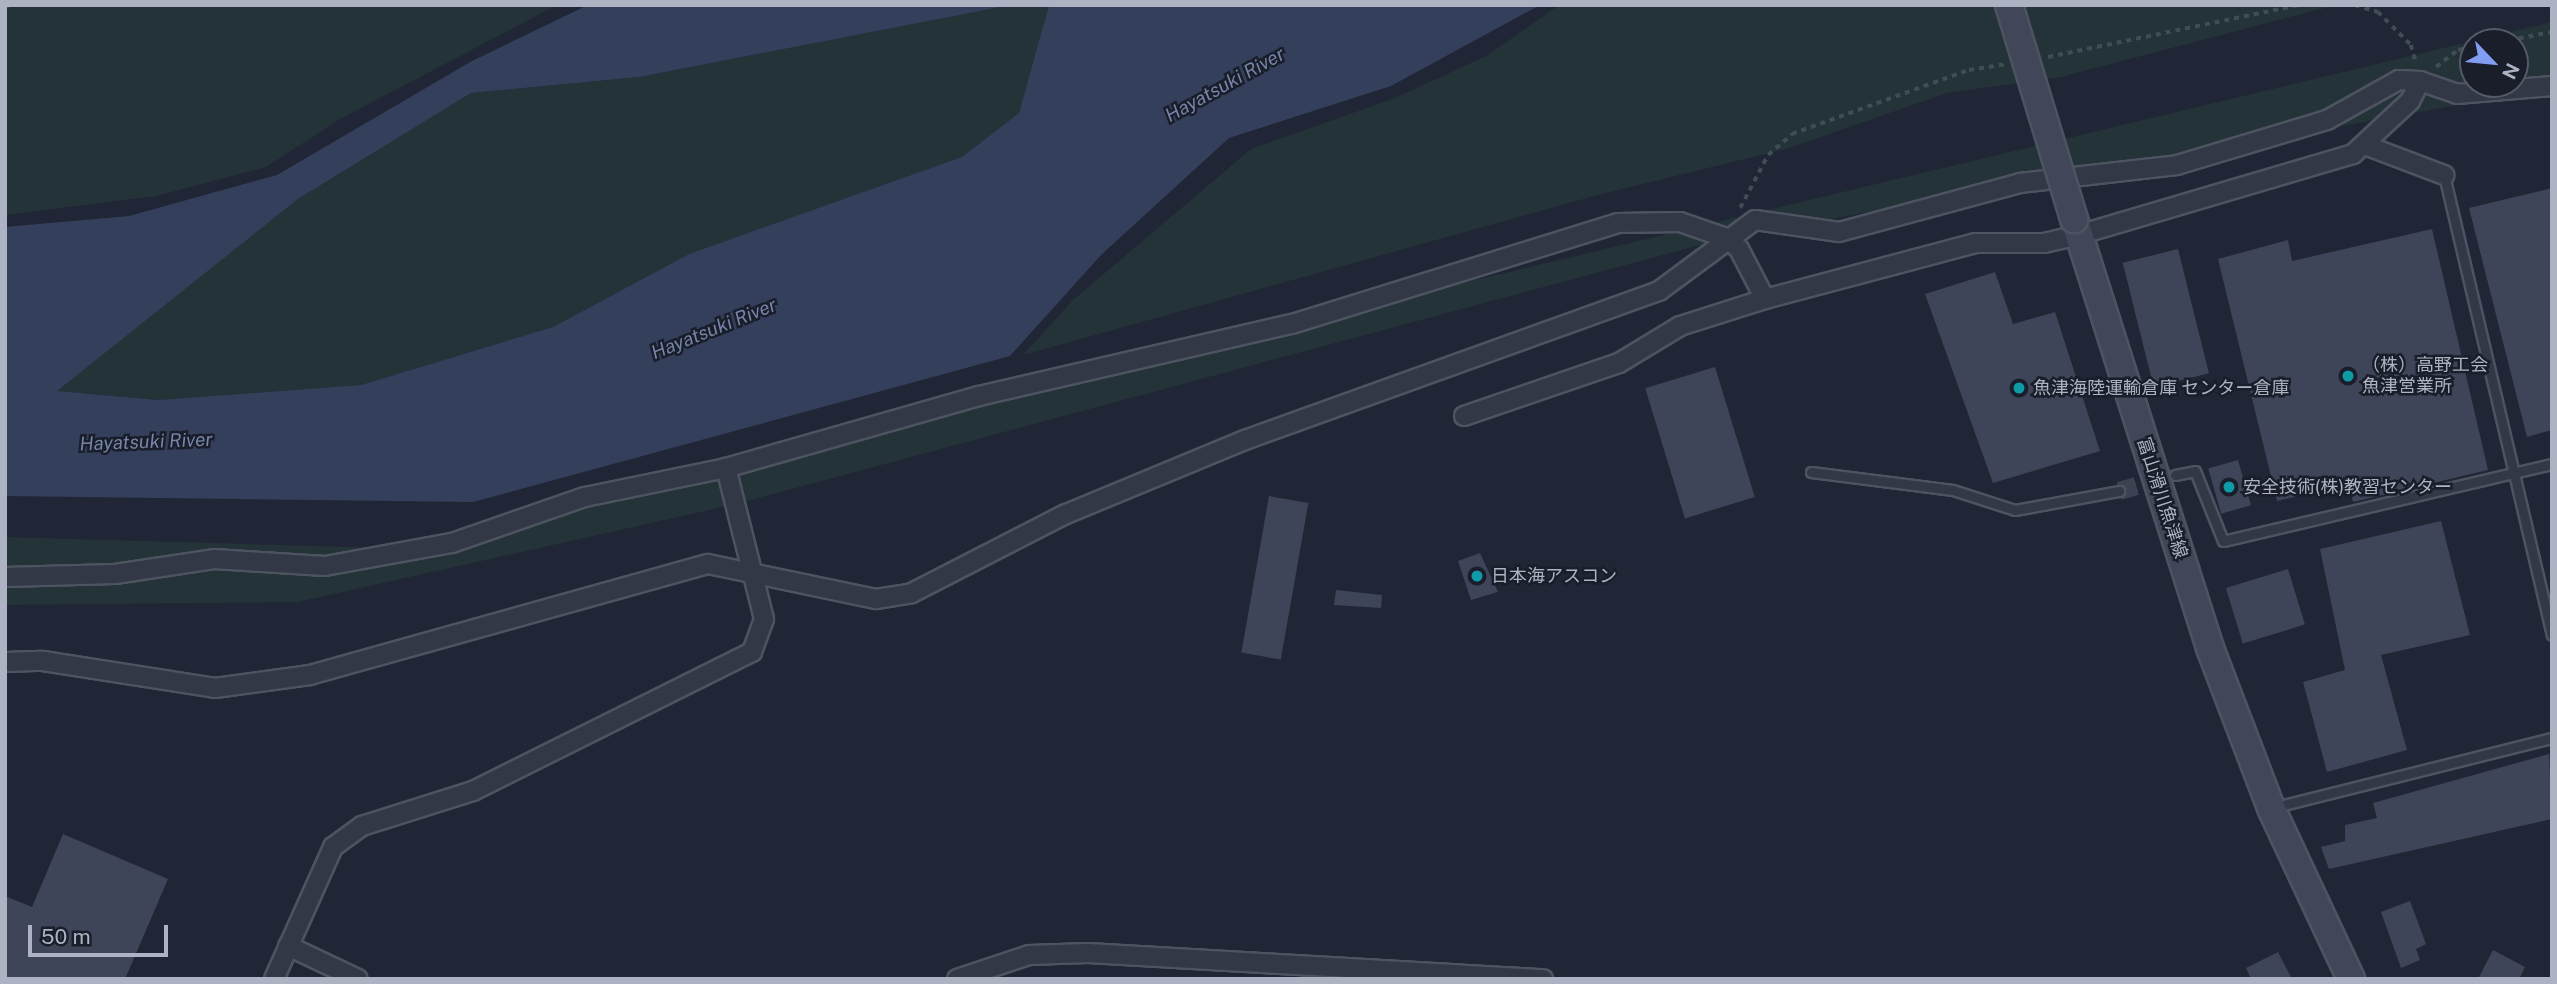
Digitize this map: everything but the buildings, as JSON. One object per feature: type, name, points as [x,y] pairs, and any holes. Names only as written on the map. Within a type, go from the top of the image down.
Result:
[{"type":"main road","name":"富山滑川魚津線","points":[[2009,5],[2076,227],[2210,648],[2271,808],[2351,979]]},
{"type":"street","points":[[5,662],[43,661],[215,688],[310,675],[662,573],[708,564],[753,569],[876,599],[912,593],[1066,514],[1245,440],[1659,291],[1726,238],[1755,220],[1839,232],[2020,183],[2177,165],[2327,120],[2399,80],[2420,81],[2457,94],[2552,86]]},
{"type":"street","points":[[1464,416],[1619,363],[1680,326],[1765,299],[1976,243],[2045,243],[2076,227],[2312,168],[2365,145],[2410,101],[2420,81]]},
{"type":"street","points":[[2365,145],[2444,174]]},
{"type":"street","points":[[5,578],[115,574],[214,559],[325,566],[452,543],[585,497],[726,468],[979,396],[1292,324],[1618,223],[1680,222],[1726,238],[1765,299]]},
{"type":"street","points":[[274,979],[333,847],[362,826],[474,791],[752,652],[764,619],[726,468]]},
{"type":"street","points":[[288,946],[358,979]]},
{"type":"street","points":[[957,979],[1029,955],[1088,953],[1543,979]]},
{"type":"lane","points":[[2444,174],[2552,634]]},
{"type":"lane","points":[[2175,475],[2195,471],[2223,541],[2552,464]]},
{"type":"lane","points":[[1811,472],[1953,489],[2015,510],[2119,491]]},
{"type":"lane","points":[[2271,808],[2552,738]]},
{"type":"path","points":[[2039,58],[2300,5]]},
{"type":"path","points":[[2355,5],[2378,12],[2411,45],[2420,81],[2459,50]]},
{"type":"path","points":[[2529,36],[2552,32]]},
{"type":"path","points":[[1726,238],[1768,155],[1792,134],[1969,70],[2016,62]]},
{"type":"shaded area","points":[[5,5],[557,5],[340,119],[266,167],[156,196],[5,215]]},
{"type":"shaded area","points":[[1011,5],[1049,5],[1019,113],[962,157],[689,254],[553,327],[361,385],[158,400],[56,391],[298,199],[471,93],[639,77]]},
{"type":"shaded area","points":[[1559,5],[2336,5],[2061,77],[1947,93],[1789,148],[1598,195],[1023,355],[1073,300],[1251,149],[1395,98],[1488,55]]},
{"type":"shaded area","points":[[2552,22],[2552,88],[2529,92],[2527,28]]},
{"type":"shaded area","points":[[2459,44],[2459,98],[2497,98],[1726,238],[736,504],[298,602],[5,605],[5,537],[419,549],[1263,331]]},
{"type":"water","name":"Hayatsuki River","points":[[588,5],[1011,5],[639,77],[471,93],[298,199],[57,391],[158,400],[361,385],[553,327],[689,254],[962,157],[1019,113],[1049,5],[1540,5],[1391,86],[1229,138],[1101,255],[1010,356],[473,502],[5,496],[5,227],[129,216],[277,175],[472,61]]},
{"type":"tunnel","points":[[2119,491],[2165,478]]},
{"type":"place","name":"（株）高野工会 魚津営業所","points":[[2348,376]]},
{"type":"place","name":"魚津海陸運輸倉庫 センター倉庫","points":[[2019,388]]},
{"type":"place","name":"安全技術(株)教習センター","points":[[2229,487]]},
{"type":"place","name":"日本海アスコン","points":[[1477,576]]}]
